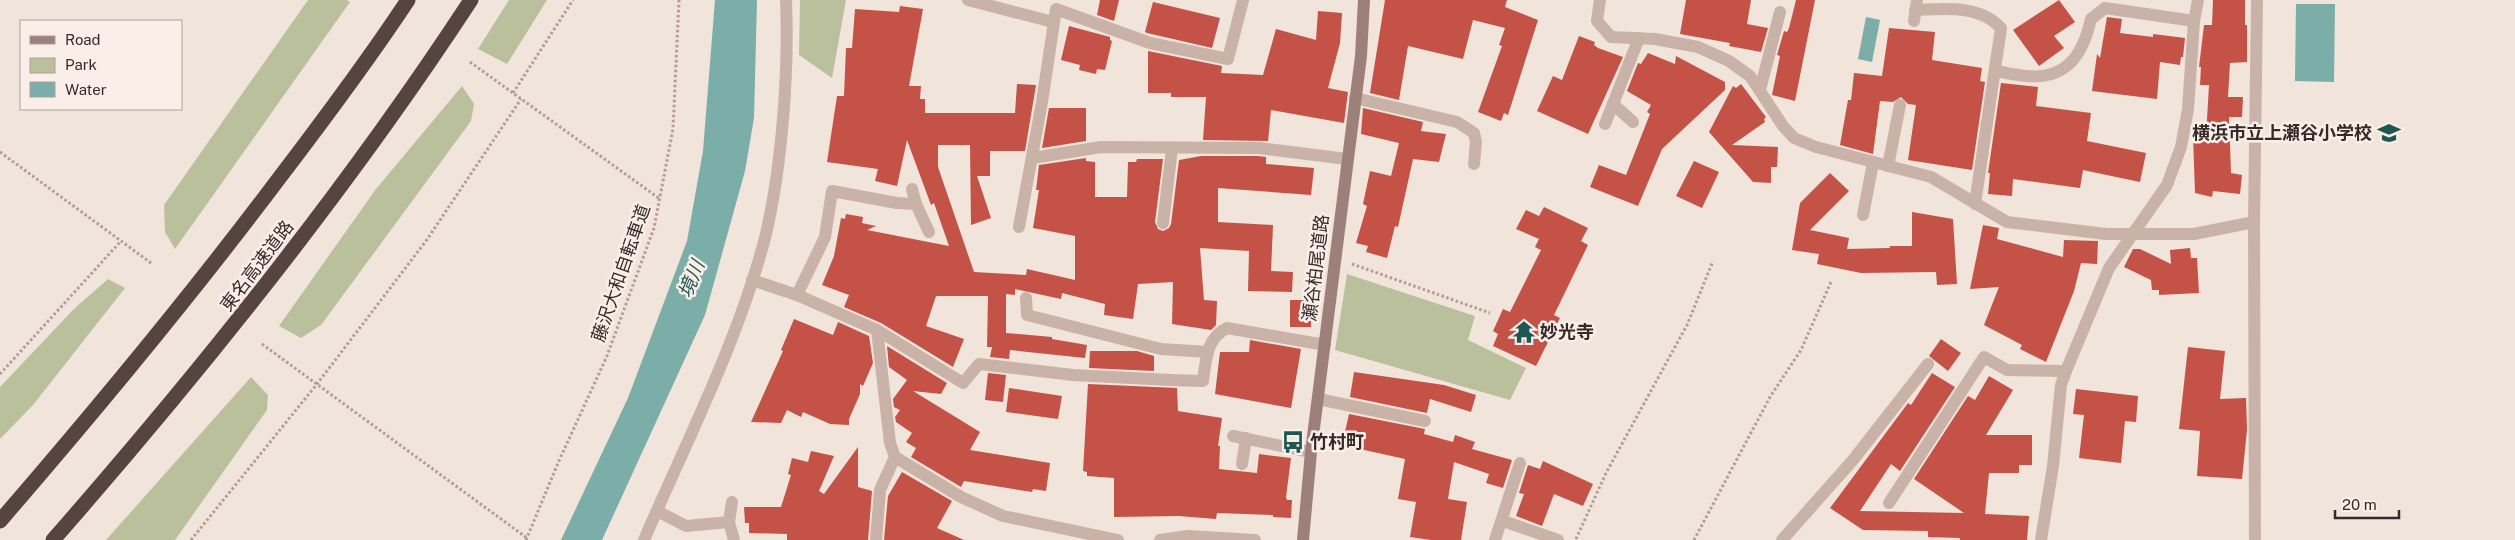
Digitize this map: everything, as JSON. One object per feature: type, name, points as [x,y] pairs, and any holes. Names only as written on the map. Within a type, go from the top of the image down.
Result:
[{"type":"highway","name":"東名高速道路","points":[[0,521],[91,417],[207,273],[358,73],[408,0]]},
{"type":"highway","name":"東名高速道路","points":[[53,540],[134,448],[250,306],[423,74],[472,0]]},
{"type":"main road","name":"瀬谷柏尾道路","points":[[1303,540],[1311,452],[1334,258],[1361,56],[1364,0]]},
{"type":"street","points":[[644,540],[730,343],[766,233],[775,186],[783,106],[786,0]]},
{"type":"street","points":[[968,0],[1053,22]]},
{"type":"street","points":[[1019,227],[1056,9],[1150,43],[1228,59],[1244,0]]},
{"type":"street","points":[[1600,0],[1597,21],[1611,36],[1639,38],[1698,47],[1730,60],[1750,76],[1783,126],[1794,138],[1816,147],[1931,177],[2007,222],[2106,234],[2194,234],[2254,222]]},
{"type":"street","points":[[2041,540],[2053,466],[2061,385],[2066,370],[2109,268],[2167,186],[2181,147],[2188,109],[2194,21],[2198,0]]},
{"type":"street","points":[[2255,540],[2254,222],[2257,0]]},
{"type":"street","points":[[1995,71],[2041,77],[2058,71],[2075,60],[2086,40],[2091,19],[2105,8],[2194,21]]},
{"type":"street","points":[[1915,10],[1953,9],[1973,11],[1996,22],[2000,28],[1975,204]]},
{"type":"street","points":[[1760,90],[1780,12]]},
{"type":"street","points":[[1605,124],[1639,38]]},
{"type":"street","points":[[1355,98],[1457,122],[1474,133],[1476,142],[1474,164]]},
{"type":"street","points":[[1613,104],[1633,122]]},
{"type":"street","points":[[1888,166],[1900,106]]},
{"type":"street","points":[[1032,158],[1101,147],[1259,148],[1346,158]]},
{"type":"street","points":[[1163,223],[1172,148]]},
{"type":"street","points":[[1862,215],[1873,163]]},
{"type":"street","points":[[912,189],[916,204],[929,232]]},
{"type":"street","points":[[797,295],[825,237],[832,191],[897,203],[916,204]]},
{"type":"street","points":[[752,280],[797,295],[877,330],[963,383],[979,364],[1073,375],[1203,381],[1210,344],[1218,332],[1227,328],[1325,345]]},
{"type":"street","points":[[1026,298],[1027,315],[1161,349],[1208,352]]},
{"type":"street","points":[[877,330],[890,443],[895,457],[961,497],[1003,516],[1118,540]]},
{"type":"street","points":[[1890,503],[1984,357],[2007,370],[2066,370]]},
{"type":"street","points":[[1782,540],[1853,460],[1928,364]]},
{"type":"street","points":[[1318,399],[1425,420]]},
{"type":"street","points":[[1233,436],[1311,452]]},
{"type":"street","points":[[1242,464],[1246,438]]},
{"type":"street","points":[[876,540],[880,490],[895,457]]},
{"type":"street","points":[[1495,540],[1520,463]]},
{"type":"street","points":[[732,502],[729,522],[734,540]]},
{"type":"street","points":[[657,511],[686,526],[729,522]]},
{"type":"street","points":[[1502,521],[1558,540]]},
{"type":"street","points":[[1160,540],[1188,536],[1255,540]]},
{"type":"path","points":[[513,93],[573,0]]},
{"type":"path","name":"藤沢大和自転車道","points":[[527,539],[558,463],[607,356],[654,228],[673,129],[680,0]]},
{"type":"path","points":[[470,62],[660,199]]},
{"type":"path","points":[[191,540],[317,384],[426,241],[521,98]]},
{"type":"path","points":[[0,152],[151,263]]},
{"type":"path","points":[[0,374],[121,241]]},
{"type":"path","points":[[1334,258],[1490,313]]},
{"type":"path","points":[[1575,540],[1606,473],[1687,325],[1713,261]]},
{"type":"path","points":[[1694,540],[1770,397],[1801,350],[1830,282]]},
{"type":"path","points":[[262,344],[527,539]]},
{"type":"green space","points":[[308,0],[347,0],[350,2],[175,249],[165,232],[164,205]]},
{"type":"green space","points":[[509,0],[547,0],[507,64],[478,49]]},
{"type":"green space","points":[[800,0],[846,0],[832,78],[799,55]]},
{"type":"green space","points":[[462,86],[474,104],[471,121],[321,325],[301,338],[279,326],[376,189]]},
{"type":"green space","points":[[1347,274],[1475,316],[1468,340],[1526,368],[1510,400],[1335,350]]},
{"type":"green space","points":[[108,279],[125,288],[33,405],[0,439],[0,387],[74,309]]},
{"type":"green space","points":[[251,377],[268,395],[267,410],[175,540],[106,540]]},
{"type":"water","name":"境川","points":[[715,0],[757,0],[754,118],[745,171],[705,315],[602,540],[561,540],[628,398],[687,241],[703,151]]},
{"type":"water","points":[[2296,4],[2335,4],[2334,82],[2295,81]]},
{"type":"water","points":[[1866,17],[1880,20],[1872,62],[1858,59]]},
{"type":"building","points":[[1100,0],[1119,0],[1114,21],[1097,15]]},
{"type":"building","points":[[1385,0],[1507,0],[1505,7],[1538,20],[1508,115],[1504,113],[1501,121],[1478,112],[1502,46],[1499,45],[1505,28],[1473,20],[1463,59],[1408,46],[1399,100],[1370,93]]},
{"type":"building","points":[[1686,0],[1751,0],[1747,24],[1768,28],[1761,52],[1729,46],[1730,43],[1680,34]]},
{"type":"building","points":[[1796,0],[1815,0],[1795,101],[1772,95],[1780,56],[1777,55],[1784,31],[1787,32],[1789,28]]},
{"type":"building","points":[[2059,0],[2075,22],[2054,36],[2064,48],[2039,66],[2013,30]]},
{"type":"building","points":[[2213,0],[2245,0],[2247,62],[2230,63],[2228,97],[2243,97],[2242,117],[2229,117],[2231,173],[2242,175],[2240,194],[2213,191],[2212,197],[2195,193],[2193,136],[2206,136],[2209,85],[2200,85],[2201,67],[2199,67],[2204,25],[2212,25]]},
{"type":"building","points":[[1153,2],[1220,18],[1212,48],[1145,32]]},
{"type":"building","points":[[900,6],[923,9],[909,86],[921,86],[920,99],[925,99],[925,113],[1015,113],[1017,84],[1036,85],[1025,151],[990,151],[990,176],[977,176],[991,218],[971,225],[970,145],[938,145],[938,167],[974,272],[1026,275],[1027,269],[1075,280],[1075,236],[1033,228],[1039,190],[1036,190],[1039,165],[1086,158],[1086,161],[1095,162],[1095,197],[1127,197],[1128,162],[1136,162],[1137,159],[1163,159],[1155,222],[1158,229],[1163,231],[1169,228],[1171,224],[1179,160],[1201,156],[1258,156],[1266,157],[1266,164],[1314,168],[1311,195],[1218,188],[1218,222],[1273,225],[1271,271],[1293,272],[1292,292],[1248,291],[1249,251],[1200,248],[1204,300],[1217,301],[1216,325],[1211,330],[1172,324],[1173,282],[1138,284],[1133,319],[1104,315],[1105,304],[1062,293],[1061,299],[1015,289],[1015,295],[1006,294],[1006,333],[1052,337],[1052,339],[1087,345],[1085,358],[1010,350],[1009,359],[990,357],[992,347],[987,347],[988,296],[936,296],[926,326],[964,339],[953,367],[881,323],[844,307],[849,295],[822,285],[834,256],[841,218],[845,219],[846,214],[863,217],[862,223],[876,226],[867,230],[949,246],[934,203],[931,205],[907,140],[897,186],[875,181],[878,169],[827,162],[837,96],[844,96],[846,48],[852,48],[855,9],[899,12]]},
{"type":"building","points":[[1318,11],[1342,13],[1340,43],[1328,88],[1348,92],[1344,123],[1271,110],[1268,141],[1203,140],[1206,97],[1171,97],[1171,93],[1148,93],[1148,51],[1222,66],[1221,73],[1263,75],[1276,29],[1316,40]]},
{"type":"building","points":[[2107,17],[2122,19],[2120,33],[2153,37],[2153,34],[2185,38],[2180,65],[2160,62],[2157,99],[2092,91],[2097,54],[2100,58]]},
{"type":"building","points":[[1069,26],[1110,37],[1112,41],[1105,70],[1097,69],[1096,74],[1079,70],[1080,65],[1061,60]]},
{"type":"building","points":[[1889,28],[1935,32],[1932,60],[1982,68],[1980,81],[1985,82],[1972,170],[1908,160],[1916,105],[1908,104],[1901,97],[1893,102],[1880,101],[1873,154],[1840,145],[1848,100],[1851,100],[1854,73],[1882,76]]},
{"type":"building","points":[[1579,36],[1595,42],[1594,45],[1598,48],[1623,57],[1588,134],[1537,111],[1553,76],[1562,80]]},
{"type":"building","points":[[1648,53],[1675,64],[1676,56],[1725,82],[1725,90],[1662,149],[1638,206],[1590,187],[1599,165],[1626,175],[1650,114],[1647,112],[1651,105],[1627,91],[1638,63],[1641,64]]},
{"type":"building","points":[[2001,83],[2038,87],[2036,106],[2091,113],[2087,141],[2146,153],[2140,182],[2083,170],[2080,188],[2013,179],[2012,196],[1988,194],[1990,173],[1988,173]]},
{"type":"building","points":[[1741,84],[1766,117],[1764,119],[1765,122],[1732,145],[1778,147],[1777,167],[1771,167],[1771,183],[1753,182],[1709,132],[1733,86],[1736,88]]},
{"type":"building","points":[[1049,108],[1086,108],[1086,141],[1042,148]]},
{"type":"building","points":[[1363,108],[1423,122],[1421,131],[1446,134],[1439,162],[1413,159],[1398,227],[1395,226],[1387,258],[1366,252],[1368,246],[1356,243],[1367,206],[1363,204],[1370,171],[1391,176],[1399,143],[1361,134]]},
{"type":"building","points":[[1694,161],[1719,172],[1702,208],[1676,196]]},
{"type":"building","points":[[1830,173],[1849,191],[1810,230],[1849,238],[1847,249],[1890,248],[1890,246],[1912,246],[1912,212],[1953,219],[1957,284],[1937,285],[1936,272],[1861,273],[1817,264],[1819,254],[1792,250],[1800,203]]},
{"type":"building","points":[[1544,207],[1588,228],[1581,241],[1588,245],[1554,315],[1560,318],[1536,366],[1493,346],[1498,334],[1493,331],[1503,309],[1510,312],[1541,250],[1535,247],[1539,239],[1516,229],[1526,210],[1539,216]]},
{"type":"building","points":[[1983,225],[1999,228],[1997,239],[2063,257],[2064,240],[2098,241],[2097,264],[2081,263],[2074,291],[2046,362],[2020,349],[2022,345],[1984,325],[1999,287],[1970,289]]},
{"type":"building","points":[[2190,248],[2191,258],[2197,258],[2199,293],[2159,295],[2159,290],[2152,290],[2151,280],[2124,267],[2133,249],[2140,249],[2171,264],[2170,250]]},
{"type":"building","points":[[1290,300],[1312,300],[1311,327],[1290,327]]},
{"type":"building","points":[[794,319],[833,335],[838,322],[869,336],[873,363],[863,386],[860,384],[860,394],[849,419],[849,425],[830,424],[803,412],[801,417],[787,410],[781,423],[751,422],[783,351],[781,350]]},
{"type":"building","points":[[1941,339],[1961,353],[1948,371],[1929,356]]},
{"type":"building","points":[[1250,340],[1301,349],[1291,408],[1215,394],[1220,352],[1249,352]]},
{"type":"building","points":[[887,346],[947,383],[941,394],[913,391],[980,432],[970,450],[1050,463],[1046,491],[1033,489],[1032,492],[964,481],[961,487],[911,457],[916,448],[906,442],[912,433],[896,422],[895,417],[900,410],[894,407],[893,399],[907,380],[889,367]]},
{"type":"building","points":[[2188,347],[2225,351],[2220,399],[2246,398],[2247,430],[2242,479],[2197,476],[2200,431],[2179,429]]},
{"type":"building","points":[[1090,351],[1137,351],[1154,356],[1154,371],[1089,368]]},
{"type":"building","points":[[1354,372],[1444,385],[1476,395],[1471,412],[1430,399],[1427,413],[1350,397]]},
{"type":"building","points":[[988,373],[1006,375],[1003,402],[985,400]]},
{"type":"building","points":[[1932,373],[1955,387],[1900,471],[1891,464],[1860,511],[1964,513],[1914,479],[1968,396],[1975,400],[1989,376],[2013,390],[1986,435],[2032,435],[2032,465],[2019,465],[2019,473],[1989,473],[1985,514],[2029,516],[2027,540],[1960,540],[1960,538],[1928,537],[1928,531],[1863,530],[1830,508],[1908,403],[1911,405]]},
{"type":"building","points":[[1088,384],[1177,388],[1178,411],[1222,418],[1218,446],[1220,446],[1219,469],[1257,473],[1259,454],[1291,458],[1286,497],[1287,500],[1292,500],[1291,518],[1273,517],[1273,515],[1217,513],[1216,519],[1179,516],[1114,517],[1114,478],[1087,476],[1087,472],[1083,471]]},
{"type":"building","points":[[1009,388],[1062,396],[1058,419],[1006,412]]},
{"type":"building","points":[[2076,389],[2138,396],[2136,422],[2125,421],[2121,463],[2079,458],[2084,415],[2073,414]]},
{"type":"building","points":[[1349,414],[1425,429],[1424,434],[1453,442],[1455,435],[1475,442],[1472,449],[1512,460],[1503,488],[1486,483],[1489,474],[1454,462],[1448,499],[1467,502],[1461,540],[1431,540],[1410,537],[1416,502],[1398,499],[1405,459],[1342,445]]},
{"type":"building","points":[[858,447],[858,487],[872,491],[868,540],[787,540],[787,534],[749,533],[749,523],[745,523],[744,507],[781,507],[791,475],[788,474],[792,458],[808,462],[811,451],[834,456],[819,491],[824,494]]},
{"type":"building","points":[[1543,461],[1593,484],[1583,506],[1554,494],[1542,526],[1516,516],[1524,494],[1519,493],[1528,465],[1540,469]]},
{"type":"building","points":[[902,472],[952,501],[937,528],[964,540],[884,540],[888,496]]},
{"type":"place","name":"横浜市立上瀬谷小学校","points":[[2389,133]]},
{"type":"place","name":"妙光寺","points":[[1524,332]]},
{"type":"place","name":"竹村町","points":[[1293,442]]}]
